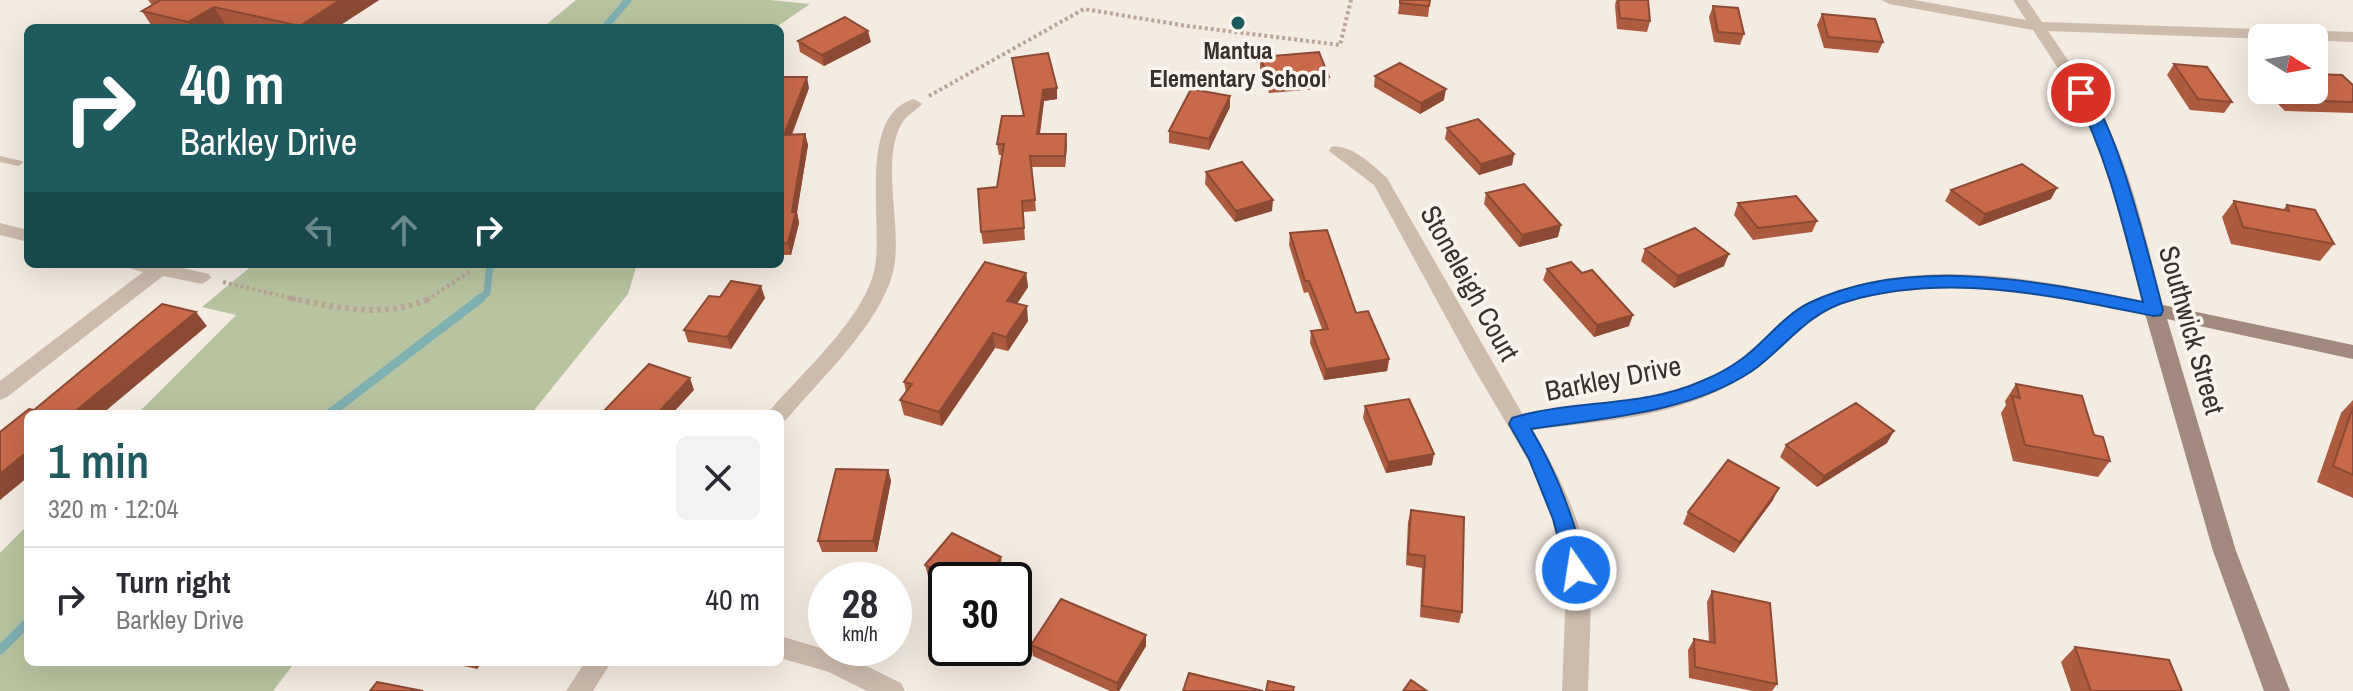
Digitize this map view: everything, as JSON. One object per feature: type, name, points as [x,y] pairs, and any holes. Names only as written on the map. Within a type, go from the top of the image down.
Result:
[{"type":"street","points":[[1889,0],[2035,26],[2353,37]]},
{"type":"street","name":"Southwick Street","points":[[2020,0],[2072,76],[2103,134],[2229,571],[2254,641],[2277,691]]},
{"type":"street","points":[[782,410],[858,318],[883,275],[888,249],[886,147],[897,118],[914,104]]},
{"type":"street","name":"Stoneleigh Court","points":[[1337,151],[1366,168],[1381,182],[1538,458],[1574,553],[1578,588],[1575,691]]},
{"type":"street","points":[[0,229],[24,235]]},
{"type":"street","points":[[150,268],[202,278]]},
{"type":"street","points":[[0,392],[158,270]]},
{"type":"street","name":"Barkley Drive","points":[[1518,424],[1630,408],[1705,388],[1747,365],[1791,324],[1813,309],[1843,296],[1874,289],[1935,283],[2045,288],[2353,352]]},
{"type":"street","points":[[784,648],[835,663],[892,691]]},
{"type":"street","points":[[579,691],[596,666]]},
{"type":"lane","points":[[0,159],[18,163]]},
{"type":"path","points":[[914,104],[1022,47],[1084,9],[1187,26],[1340,45],[1351,0]]},
{"type":"path","points":[[202,278],[370,312],[400,309],[424,301],[450,288],[472,270]]},
{"type":"green space","points":[[576,0],[770,0],[810,4],[781,24],[547,24]]},
{"type":"green space","points":[[249,268],[636,268],[628,294],[534,410],[141,410],[236,315],[202,307]]},
{"type":"green space","points":[[24,529],[24,666],[292,666],[273,691],[0,691],[0,553]]},
{"type":"building","points":[[161,0],[340,0],[303,24],[214,7],[188,22],[142,11]]},
{"type":"building","points":[[1400,0],[1430,0],[1429,6],[1400,3]]},
{"type":"building","points":[[1618,0],[1648,0],[1650,21],[1620,18]]},
{"type":"building","points":[[1713,6],[1738,8],[1744,34],[1718,32]]},
{"type":"building","points":[[1822,14],[1875,19],[1883,42],[1828,37]]},
{"type":"building","points":[[845,17],[868,31],[822,55],[798,41]]},
{"type":"building","points":[[1319,52],[1329,77],[1270,82],[1260,57]]},
{"type":"building","points":[[1048,53],[1057,88],[1043,90],[1037,134],[1066,134],[1065,156],[1030,156],[1035,200],[1022,201],[1024,228],[981,232],[978,189],[997,187],[1004,144],[997,144],[1002,116],[1024,116],[1012,58]]},
{"type":"building","points":[[1400,63],[1446,89],[1421,103],[1375,76]]},
{"type":"building","points":[[2174,64],[2207,67],[2232,102],[2198,99]]},
{"type":"building","points":[[2328,74],[2342,75],[2353,85],[2353,102],[2328,101]]},
{"type":"building","points":[[784,77],[807,77],[784,135]]},
{"type":"building","points":[[1191,89],[1230,96],[1209,139],[1169,131]]},
{"type":"building","points":[[1478,119],[1514,154],[1481,164],[1447,128]]},
{"type":"building","points":[[805,134],[792,212],[796,212],[788,243],[784,244],[784,135]]},
{"type":"building","points":[[1242,162],[1273,200],[1236,211],[1206,172]]},
{"type":"building","points":[[2022,164],[2057,188],[1985,214],[1951,190]]},
{"type":"building","points":[[1524,184],[1561,225],[1522,235],[1486,193]]},
{"type":"building","points":[[1796,196],[1817,221],[1758,228],[1738,203]]},
{"type":"building","points":[[2234,201],[2289,211],[2287,205],[2315,210],[2334,244],[2243,227]]},
{"type":"building","points":[[1695,228],[1729,254],[1678,276],[1645,249]]},
{"type":"building","points":[[1327,230],[1356,313],[1368,311],[1389,359],[1326,369],[1311,331],[1328,329],[1309,281],[1305,281],[1290,233]]},
{"type":"building","points":[[985,262],[1026,273],[1007,301],[1027,306],[1006,337],[993,333],[939,412],[900,400],[912,384],[904,382]]},
{"type":"building","points":[[1571,262],[1582,273],[1592,270],[1633,315],[1597,325],[1547,269]]},
{"type":"building","points":[[731,281],[761,286],[727,337],[684,330],[709,296],[720,297]]},
{"type":"building","points":[[162,304],[196,312],[77,410],[34,410]]},
{"type":"building","points":[[649,364],[690,378],[661,410],[605,410]]},
{"type":"building","points":[[2016,384],[2082,396],[2094,435],[2103,437],[2110,461],[2025,445],[2012,396],[2020,398]]},
{"type":"building","points":[[1409,399],[1434,454],[1388,462],[1365,406]]},
{"type":"building","points":[[1856,403],[1894,431],[1824,476],[1786,445]]},
{"type":"building","points":[[2353,407],[2353,475],[2333,466]]},
{"type":"building","points":[[24,413],[24,454],[0,474],[0,432]]},
{"type":"building","points":[[1728,460],[1779,488],[1740,542],[1688,512]]},
{"type":"building","points":[[836,469],[888,470],[873,541],[818,541]]},
{"type":"building","points":[[1411,510],[1464,517],[1462,612],[1422,606],[1425,556],[1408,554]]},
{"type":"building","points":[[952,533],[1001,557],[998,562],[928,562],[928,566],[925,565]]},
{"type":"building","points":[[1712,591],[1770,603],[1777,684],[1695,667],[1694,639],[1715,643]]},
{"type":"building","points":[[1061,599],[1146,635],[1117,683],[1032,643]]},
{"type":"building","points":[[2075,647],[2169,660],[2182,691],[2091,691]]},
{"type":"building","points":[[1189,673],[1263,691],[1183,691]]},
{"type":"building","points":[[1411,680],[1427,691],[1403,691]]},
{"type":"building","points":[[1268,681],[1294,687],[1293,691],[1266,691]]},
{"type":"building","points":[[377,682],[423,691],[370,691]]},
{"type":"waterway","points":[[607,24],[628,0]]},
{"type":"waterway","points":[[478,300],[487,293],[490,268]]},
{"type":"waterway","points":[[334,410],[481,298]]},
{"type":"waterway","points":[[0,650],[24,626]]},
{"type":"place","name":"Mantua Elementary School","points":[[1238,23]]},
{"type":"route","points":[[1576,570],[1564,519],[1538,458],[1518,424],[1630,408],[1705,388],[1747,365],[1791,324],[1813,309],[1843,296],[1874,289],[1935,283],[2004,284],[2045,288],[2154,310],[2119,181],[2103,134],[2081,93]]}]
